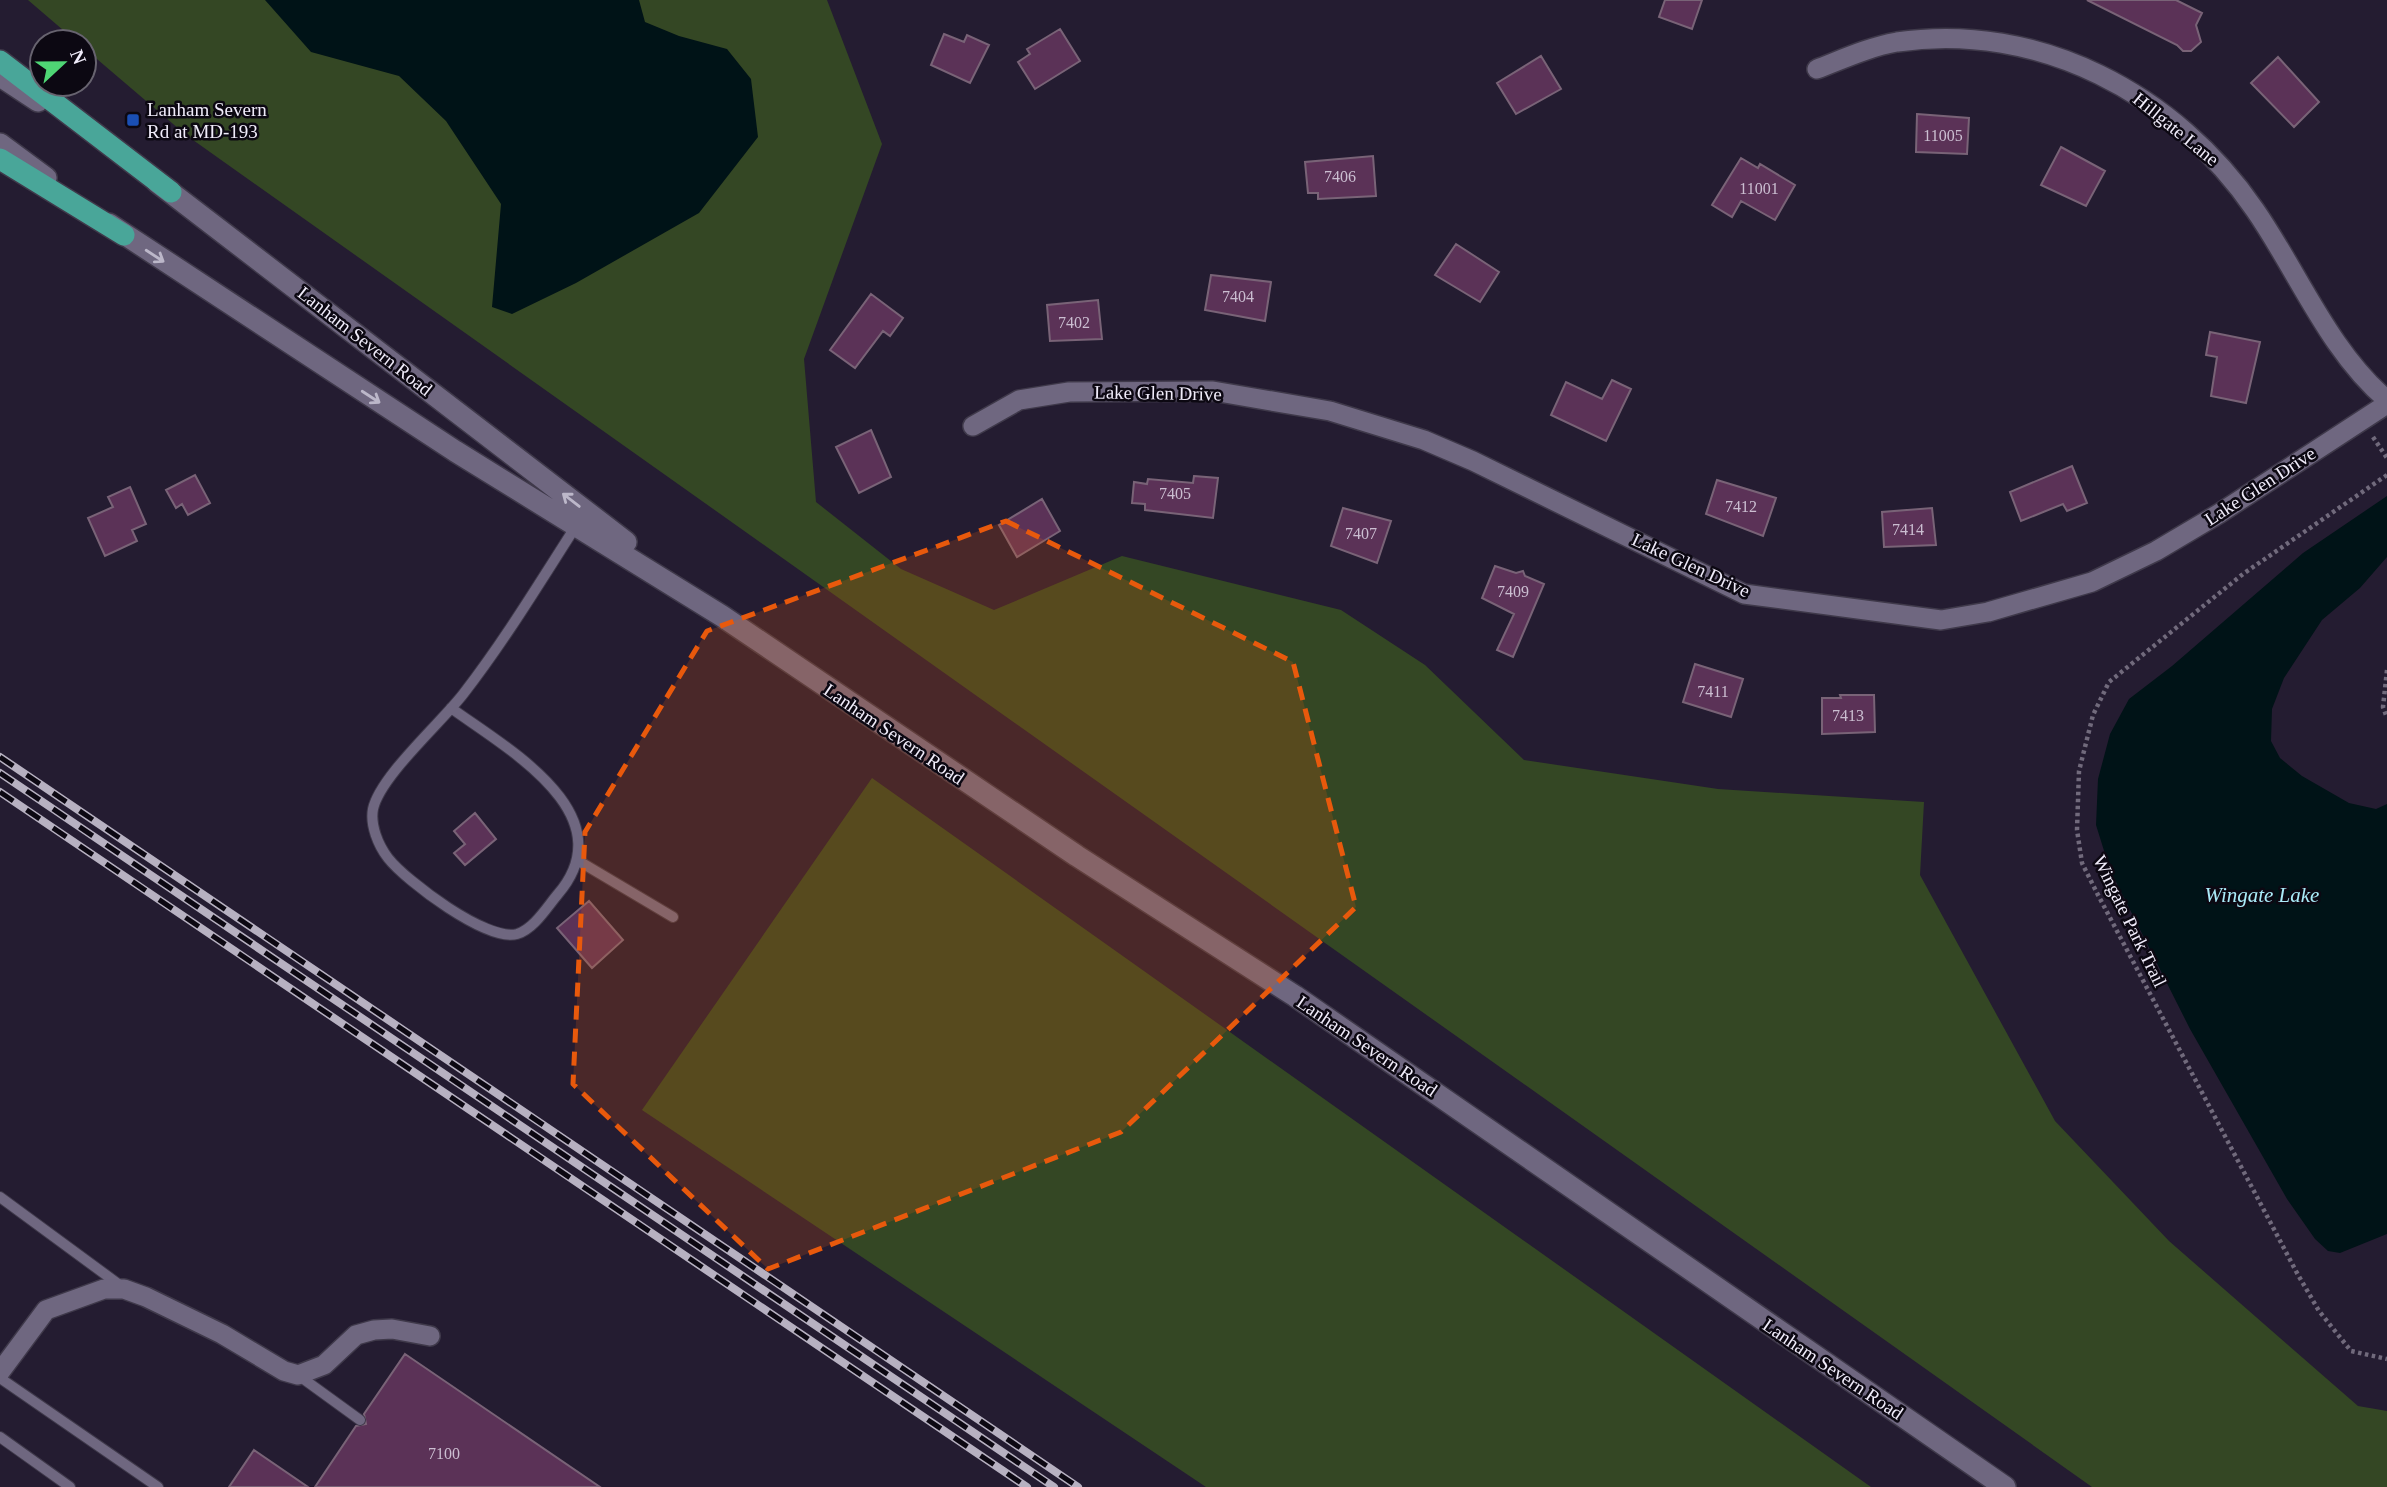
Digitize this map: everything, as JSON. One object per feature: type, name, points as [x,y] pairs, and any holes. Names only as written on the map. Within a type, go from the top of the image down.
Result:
[{"type":"main road","points":[[0,61],[171,192]]},
{"type":"main road","name":"Lanham Severn Road","points":[[0,76],[171,192],[722,616]]},
{"type":"main road","name":"Lanham Severn Road","points":[[0,145],[124,235],[455,451],[722,616],[1065,848],[1307,1004],[2005,1487]]},
{"type":"main road","points":[[0,159],[124,235]]},
{"type":"street","name":"Hillgate Lane","points":[[1817,69],[1858,52],[1894,43],[1967,38],[2052,54],[2115,83],[2152,105],[2224,169],[2279,246],[2362,379],[2387,402]]},
{"type":"street","name":"Lake Glen Drive","points":[[973,426],[1019,400],[1069,392],[1213,391],[1330,411],[1424,440],[1473,461],[1744,594],[1941,620],[1988,612],[2092,582],[2156,551],[2220,513],[2387,402]]},
{"type":"street","points":[[0,1372],[46,1310],[81,1295],[104,1289],[124,1289],[222,1334],[284,1371],[298,1374],[324,1365],[356,1335],[392,1329],[430,1336]]},
{"type":"lane","points":[[451,708],[531,765],[558,792],[570,811],[576,831],[577,860],[561,890],[527,929],[516,934],[503,934],[470,923],[389,859],[374,830],[373,806],[427,732],[451,708],[480,670],[577,526]]},
{"type":"lane","points":[[577,860],[673,917]]},
{"type":"lane","points":[[0,1197],[124,1289]]},
{"type":"lane","points":[[298,1374],[360,1420]]},
{"type":"lane","points":[[0,1378],[158,1487]]},
{"type":"lane","points":[[0,1437],[70,1487]]},
{"type":"path","points":[[2373,437],[2387,458]]},
{"type":"path","name":"Wingate Park Trail","points":[[2387,475],[2243,573],[2109,682],[2093,715],[2078,771],[2077,830],[2082,863],[2097,893],[2319,1311],[2351,1351],[2387,1359]]},
{"type":"path","points":[[2387,670],[2383,707],[2387,718]]},
{"type":"highlighted area","points":[[1006,521],[1293,662],[1356,907],[1121,1132],[768,1269],[573,1084],[585,832],[707,631]]},
{"type":"green space","points":[[28,0],[827,0],[882,144],[804,359],[816,502],[901,569],[994,610],[1122,556],[1341,610],[1425,665],[1524,760],[1718,789],[1924,802],[1920,875],[2055,1121],[2169,1241],[2358,1406],[2387,1411],[2387,1487],[2092,1487],[186,135],[98,60],[98,28],[61,28]]},
{"type":"green space","points":[[872,778],[1871,1487],[1206,1487],[642,1110]]},
{"type":"water","points":[[265,0],[639,0],[645,22],[679,36],[727,49],[751,79],[758,137],[699,213],[576,283],[512,314],[492,307],[501,204],[446,121],[399,76],[311,52]]},
{"type":"water","name":"Wingate Lake","points":[[2387,496],[2387,557],[2360,588],[2322,620],[2284,678],[2272,709],[2271,741],[2280,758],[2302,776],[2349,803],[2376,809],[2387,804],[2387,1234],[2340,1253],[2328,1251],[2315,1239],[2287,1199],[2190,1029],[2110,870],[2096,825],[2098,779],[2110,734],[2129,699],[2172,666],[2303,553]]},
{"type":"building","points":[[1665,0],[1702,0],[1692,29],[1659,17]]},
{"type":"building","points":[[2087,0],[2176,0],[2202,13],[2196,25],[2201,42],[2191,51],[2183,51],[2177,45]]},
{"type":"building","points":[[1060,29],[1080,61],[1035,89],[1018,62],[1030,54],[1027,49]]},
{"type":"building","points":[[944,34],[964,42],[967,35],[989,45],[970,83],[931,65]]},
{"type":"building","points":[[1541,56],[1561,89],[1516,114],[1497,83]]},
{"type":"building","points":[[2278,57],[2319,102],[2294,127],[2251,83]]},
{"type":"building","points":[[1917,114],[1969,118],[1967,154],[1916,152]]},
{"type":"building","points":[[2061,147],[2105,171],[2086,206],[2041,185]]},
{"type":"building","points":[[1373,156],[1376,196],[1318,199],[1318,193],[1308,193],[1305,162]]},
{"type":"building","points":[[1741,158],[1758,168],[1760,164],[1795,185],[1775,220],[1741,201],[1732,217],[1712,205]]},
{"type":"building","points":[[1456,244],[1499,272],[1480,302],[1435,275]]},
{"type":"building","points":[[1211,275],[1271,282],[1265,321],[1205,310]]},
{"type":"building","points":[[871,294],[903,318],[890,336],[883,331],[855,368],[830,350]]},
{"type":"building","points":[[1098,300],[1102,339],[1050,341],[1047,305]]},
{"type":"building","points":[[2210,332],[2260,342],[2246,403],[2211,396],[2217,357],[2206,355]]},
{"type":"building","points":[[1612,380],[1631,389],[1606,441],[1551,415],[1566,382],[1602,399]]},
{"type":"building","points":[[871,430],[891,477],[859,493],[836,447]]},
{"type":"building","points":[[2072,466],[2087,503],[2067,511],[2063,504],[2021,521],[2010,492]]},
{"type":"building","points":[[195,475],[210,503],[188,515],[182,504],[176,508],[166,490]]},
{"type":"building","points":[[1194,476],[1218,478],[1213,518],[1145,510],[1145,504],[1132,503],[1134,482],[1147,484],[1148,479],[1193,483]]},
{"type":"building","points":[[1717,480],[1776,498],[1763,536],[1706,514]]},
{"type":"building","points":[[130,487],[146,524],[132,530],[137,541],[105,556],[88,518],[113,507],[108,497]]},
{"type":"building","points":[[1042,499],[1060,531],[1017,557],[999,525]]},
{"type":"building","points":[[1343,508],[1391,521],[1377,563],[1331,546]]},
{"type":"building","points":[[1932,508],[1936,545],[1884,547],[1882,512]]},
{"type":"building","points":[[1495,566],[1516,573],[1523,571],[1525,576],[1544,584],[1513,657],[1497,650],[1514,614],[1482,598]]},
{"type":"building","points":[[1695,664],[1743,679],[1731,717],[1683,702]]},
{"type":"building","points":[[1840,695],[1874,695],[1875,732],[1822,734],[1822,698],[1841,698]]},
{"type":"building","points":[[475,813],[496,839],[465,865],[454,853],[465,844],[454,831]]},
{"type":"building","points":[[589,901],[623,940],[592,968],[557,928]]},
{"type":"building","points":[[405,1354],[600,1487],[315,1487],[356,1426],[366,1424],[364,1414]]},
{"type":"building","points":[[254,1450],[308,1487],[229,1487]]},
{"type":"railway","points":[[0,757],[1078,1487]]},
{"type":"railway","points":[[0,773],[1054,1487]]},
{"type":"railway","points":[[0,792],[1027,1487]]},
{"type":"place","name":"Lanham Severn Rd at MD-193","points":[[133,120]]}]
